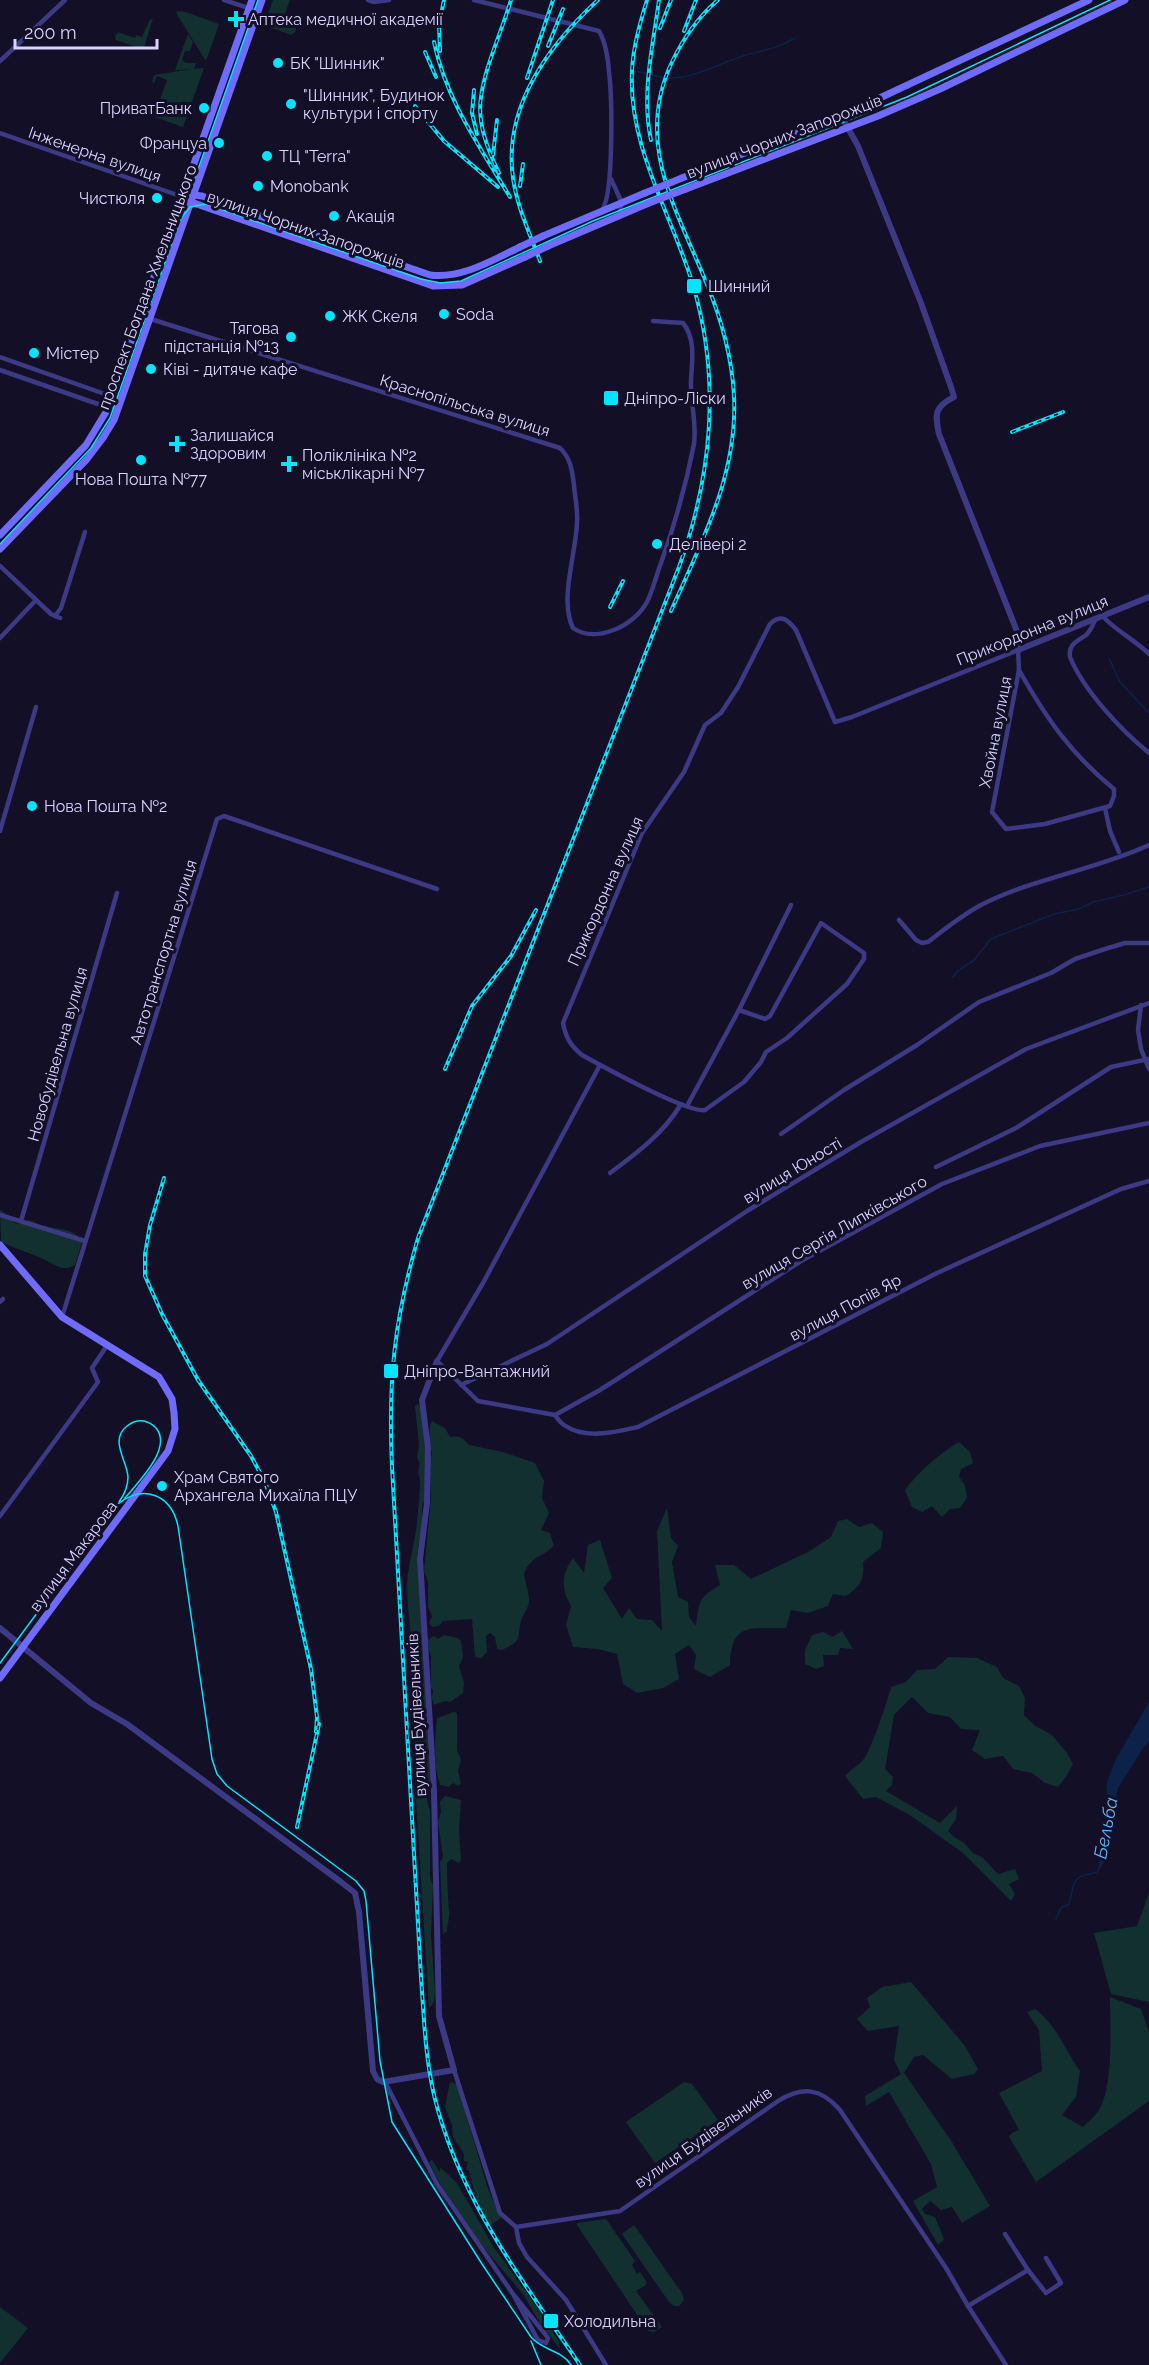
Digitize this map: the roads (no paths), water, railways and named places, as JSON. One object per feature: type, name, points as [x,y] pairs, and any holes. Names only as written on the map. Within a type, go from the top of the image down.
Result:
[{"type":"main road","name":"проспект Богдана Хмельницького","points":[[0,535],[86,445],[108,407],[252,0]]},
{"type":"main road","name":"проспект Богдана Хмельницького","points":[[0,549],[94,450],[118,411],[262,0]]},
{"type":"main road","name":"вулиця Чорних Запорожців","points":[[183,197],[194,195],[435,275],[453,274],[470,269],[602,210],[840,114],[996,45],[1089,0]]},
{"type":"main road","name":"вулиця Чорних Запорожців","points":[[183,197],[191,203],[433,286],[462,285],[619,215],[846,128],[940,89],[1125,0]]},
{"type":"main road","points":[[996,45],[1002,58]]},
{"type":"main road","points":[[210,117],[220,120]]},
{"type":"main road","points":[[251,223],[254,215]]},
{"type":"main road","points":[[0,1245],[62,1317],[108,1344]]},
{"type":"main road","name":"вулиця Макарова","points":[[0,1678],[168,1452],[175,1421],[172,1399],[165,1385],[159,1377],[108,1344]]},
{"type":"street","points":[[0,61],[65,0]]},
{"type":"street","points":[[224,0],[258,11]]},
{"type":"street","points":[[368,0],[374,2],[389,0]]},
{"type":"street","points":[[474,0],[599,31],[603,39],[610,73],[610,177],[606,205],[602,210]]},
{"type":"street","points":[[840,114],[858,146],[921,303],[951,387],[954,397],[944,402],[936,415],[939,434],[1018,634],[1019,670]]},
{"type":"street","name":"Інженерна вулиця","points":[[0,133],[183,197]]},
{"type":"street","points":[[610,177],[621,203],[619,215]]},
{"type":"street","name":"Краснопільська вулиця","points":[[141,316],[560,448],[568,456],[577,510],[568,619],[573,628],[590,635],[615,630],[643,608],[684,496],[694,437],[690,332],[683,323],[653,321]]},
{"type":"street","points":[[0,357],[122,400]]},
{"type":"street","points":[[0,370],[118,411]]},
{"type":"street","points":[[0,566],[57,617],[85,532]]},
{"type":"street","name":"Прикордонна вулиця","points":[[600,1065],[571,1047],[563,1023],[581,976],[642,833],[684,772],[705,725],[721,713],[738,687],[758,643],[775,619],[788,620],[796,630],[835,722],[1061,634],[1149,597]]},
{"type":"street","points":[[0,638],[36,600]]},
{"type":"street","points":[[1103,615],[1104,619],[1149,654]]},
{"type":"street","points":[[1096,618],[1089,631],[1071,648],[1070,657],[1090,689],[1112,717],[1149,753]]},
{"type":"street","name":"Хвойна вулиця","points":[[1019,670],[1039,705],[1070,749],[1092,772],[1114,789],[1113,802],[1105,808],[1082,812],[1045,824],[1012,829],[1006,829],[992,812],[1019,670]]},
{"type":"street","points":[[0,831],[2,817],[36,707]]},
{"type":"street","points":[[1105,808],[1110,831],[1119,852]]},
{"type":"street","name":"Автотранспортна вулиця","points":[[62,1317],[217,819],[224,816],[438,890]]},
{"type":"street","points":[[899,920],[916,940],[922,943],[928,942],[981,905],[1060,875],[1120,858],[1149,845]]},
{"type":"street","name":"Новобудівельна вулиця","points":[[21,1221],[117,893]]},
{"type":"street","points":[[610,1173],[644,1148],[684,1105],[739,1010],[791,905]]},
{"type":"street","points":[[555,1415],[478,1401],[437,1361],[483,1283],[600,1065],[700,1112],[705,1110],[744,1082],[761,1062],[766,1052],[787,1038],[847,984],[864,959],[864,953],[821,924],[770,1016],[765,1019],[739,1010]]},
{"type":"street","points":[[781,1134],[979,1002],[1051,973],[1075,959],[1125,943],[1149,943]]},
{"type":"street","name":"вулиця Юності","points":[[461,1385],[547,1344],[747,1211],[861,1142],[1026,1049],[1149,1003]]},
{"type":"street","points":[[1141,1005],[1138,1030],[1141,1049],[1148,1059],[1149,1069]]},
{"type":"street","name":"вулиця Сергія Липківського","points":[[936,1167],[1016,1128],[1111,1067],[1148,1059]]},
{"type":"street","name":"вулиця Сергія Липківського","points":[[555,1415],[600,1390],[801,1261],[942,1184],[1040,1146],[1149,1123]]},
{"type":"street","name":"вулиця Попів Яр","points":[[555,1415],[564,1426],[584,1432],[610,1434],[638,1427],[938,1273],[1111,1193],[1149,1181]]},
{"type":"street","points":[[0,1215],[85,1240]]},
{"type":"street","points":[[0,1516],[98,1382],[92,1368],[108,1344]]},
{"type":"street","name":"вулиця Будівельників","points":[[437,1361],[422,1400],[428,1448],[427,1503],[420,1559],[434,1791],[440,2016],[454,2070],[496,2205],[504,2218],[516,2227],[519,2243],[527,2256],[566,2300],[606,2365]]},
{"type":"street","points":[[0,1628],[91,1703],[127,1724],[279,1834],[355,1893],[359,1912],[373,2071],[377,2079],[385,2082],[454,2070]]},
{"type":"street","points":[[385,2082],[437,2184],[513,2294],[548,2338],[546,2343],[538,2340],[513,2294]]},
{"type":"street","name":"вулиця Будівельників","points":[[516,2227],[620,2211],[778,2101],[797,2093],[816,2091],[840,2110],[968,2307]]},
{"type":"street","points":[[1005,2234],[1046,2293],[1061,2283],[1046,2258]]},
{"type":"street","points":[[1006,2365],[968,2307],[1028,2270]]},
{"type":"water","name":"Бельба","points":[[1149,1702],[1149,1742],[1118,1788],[1112,1813],[1107,1857],[1097,1873],[1104,1838],[1107,1782],[1116,1759]]},
{"type":"waterway","points":[[629,71],[665,78],[680,77],[795,38]]},
{"type":"waterway","points":[[1109,658],[1120,682],[1149,713]]},
{"type":"waterway","points":[[953,977],[973,961],[991,939],[1054,914],[1079,909],[1093,902],[1149,887]]},
{"type":"waterway","name":"Бельба","points":[[1056,1919],[1061,1908],[1069,1904],[1075,1881],[1082,1876],[1097,1872]]},
{"type":"tram line","points":[[0,544],[91,448],[110,418],[258,0]]},
{"type":"tram line","points":[[182,217],[190,207],[206,204],[421,279],[440,283],[461,281],[593,221],[907,97],[1110,0]]},
{"type":"tram line","points":[[119,1502],[125,1491],[128,1477],[120,1450],[119,1437],[133,1422],[146,1421],[156,1428],[160,1436],[160,1445],[152,1464],[125,1498]]},
{"type":"tram line","points":[[0,1663],[118,1504],[137,1494],[146,1494],[155,1495],[169,1506],[178,1526],[212,1759],[217,1774],[227,1786],[356,1881],[364,1891],[380,2061],[392,2122],[531,2337],[563,2356],[571,2365]]},
{"type":"tram line","points":[[531,2341],[541,2365]]},
{"type":"railway","points":[[440,51],[439,25],[444,0]]},
{"type":"railway","points":[[499,173],[484,136],[480,107],[486,73],[511,0]]},
{"type":"railway","points":[[527,78],[553,0]]},
{"type":"railway","points":[[540,261],[515,189],[512,152],[515,127],[522,103],[546,58],[562,37],[598,0]]},
{"type":"railway","points":[[580,2365],[514,2269],[476,2203],[445,2133],[431,2080],[421,1977],[392,1467],[391,1406],[398,1324],[418,1238],[679,567],[699,498],[709,427],[710,392],[702,320],[684,259],[644,154],[633,99],[634,53],[647,0]]},
{"type":"railway","points":[[651,140],[647,105],[651,52],[659,0]]},
{"type":"railway","points":[[660,28],[671,0]]},
{"type":"railway","points":[[684,31],[696,0]]},
{"type":"railway","points":[[671,611],[706,533],[724,480],[734,425],[734,396],[731,366],[721,323],[672,201],[664,174],[658,147],[657,120],[661,91],[676,53],[698,21],[718,0]]},
{"type":"railway","points":[[548,46],[563,9]]},
{"type":"railway","points":[[434,42],[439,63],[455,103],[510,197]]},
{"type":"railway","points":[[425,52],[436,77]]},
{"type":"railway","points":[[474,90],[472,113],[477,134]]},
{"type":"railway","points":[[415,106],[444,141],[498,187]]},
{"type":"railway","points":[[493,155],[497,120]]},
{"type":"railway","points":[[520,186],[523,164]]},
{"type":"railway","points":[[1012,432],[1063,412]]},
{"type":"railway","points":[[610,607],[623,581]]},
{"type":"railway","points":[[445,1069],[472,1006],[511,956],[536,910]]},
{"type":"railway","points":[[164,1178],[150,1225],[145,1254],[145,1276],[162,1314],[198,1380],[251,1456],[265,1482],[276,1512],[311,1669],[317,1717],[316,1732]]},
{"type":"railway","points":[[297,1827],[319,1724]]},
{"type":"place","name":"Аптека медичної академії","points":[[236,19]]},
{"type":"place","name":"БК \"Шинник\"","points":[[278,63]]},
{"type":"place","name":"\"Шинник\", Будинок культури і спорту","points":[[291,104]]},
{"type":"place","name":"ПриватБанк","points":[[204,108]]},
{"type":"place","name":"Француа","points":[[219,143]]},
{"type":"place","name":"ТЦ \"Terra\"","points":[[267,156]]},
{"type":"place","name":"Monobank","points":[[258,186]]},
{"type":"place","name":"Чистюля","points":[[157,198]]},
{"type":"place","name":"Акація","points":[[334,216]]},
{"type":"place","name":"Шинний","points":[[694,286]]},
{"type":"place","name":"Soda","points":[[444,314]]},
{"type":"place","name":"ЖК Скеля","points":[[330,316]]},
{"type":"place","name":"Тягова пiдстанцiя №13","points":[[291,337]]},
{"type":"place","name":"Містер","points":[[34,353]]},
{"type":"place","name":"Ківі - дитяче кафе","points":[[151,369]]},
{"type":"place","name":"Дніпро-Ліски","points":[[611,398]]},
{"type":"place","name":"Залишайся Здоровим","points":[[177,444]]},
{"type":"place","name":"Нова Пошта №77","points":[[141,460]]},
{"type":"place","name":"Поліклініка №2 міськлікарні №7","points":[[289,464]]},
{"type":"place","name":"Делівері 2","points":[[657,544]]},
{"type":"place","name":"Нова Пошта №2","points":[[32,806]]},
{"type":"place","name":"Дніпро-Вантажний","points":[[391,1371]]},
{"type":"place","name":"Храм Святого Архангела Михаїла ПЦУ","points":[[162,1486]]},
{"type":"place","name":"Холодильна","points":[[551,2321]]}]
